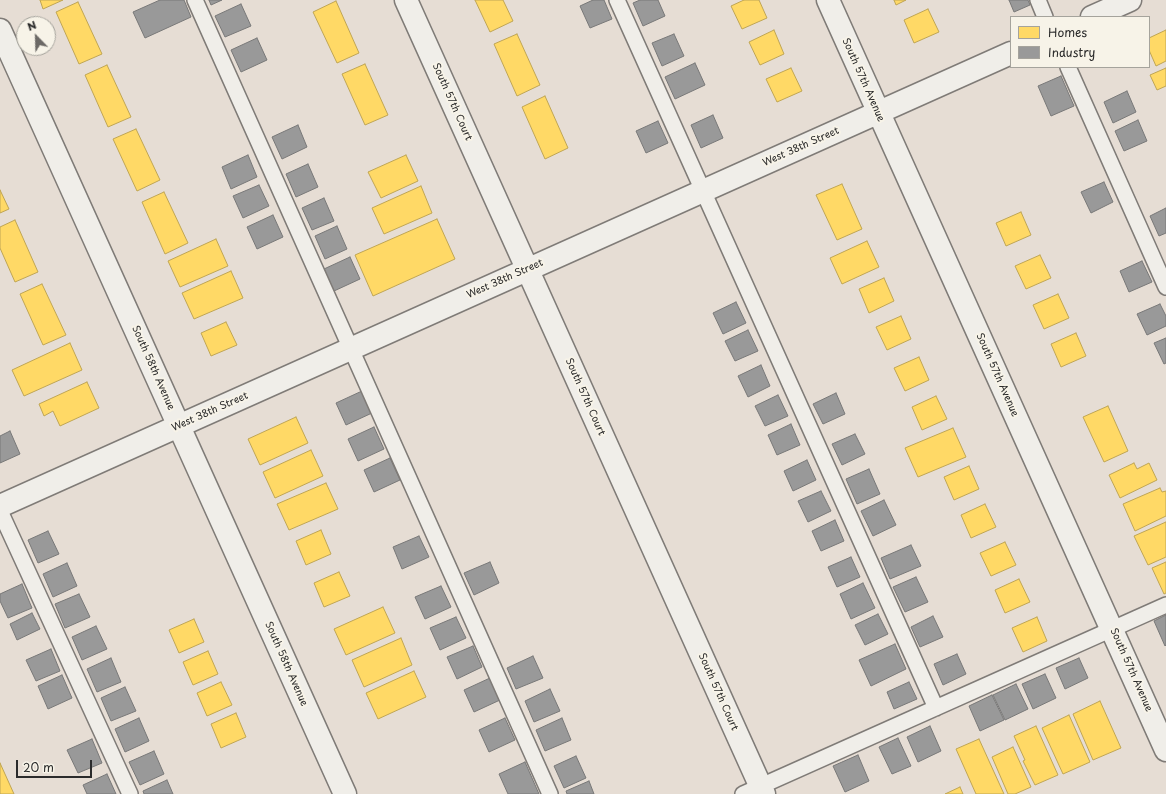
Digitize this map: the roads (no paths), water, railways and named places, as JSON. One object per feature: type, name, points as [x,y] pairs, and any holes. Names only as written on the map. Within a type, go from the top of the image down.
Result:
[{"type":"street","name":"South 57th Court","points":[[406,0],[528,270],[756,792]]},
{"type":"street","name":"South 57th Avenue","points":[[828,0],[1166,750]]},
{"type":"street","points":[[1094,16],[1130,0]]},
{"type":"street","name":"South 58th Avenue","points":[[0,30],[345,794]]},
{"type":"street","name":"West 38th Street","points":[[0,506],[1010,53]]},
{"type":"lane","points":[[195,0],[352,348],[550,794]]},
{"type":"lane","points":[[617,0],[936,708]]},
{"type":"lane","points":[[1038,0],[1045,16]]},
{"type":"lane","points":[[1068,68],[1166,286]]},
{"type":"lane","points":[[0,511],[130,794]]},
{"type":"lane","points":[[756,792],[936,708],[1166,605]]}]
